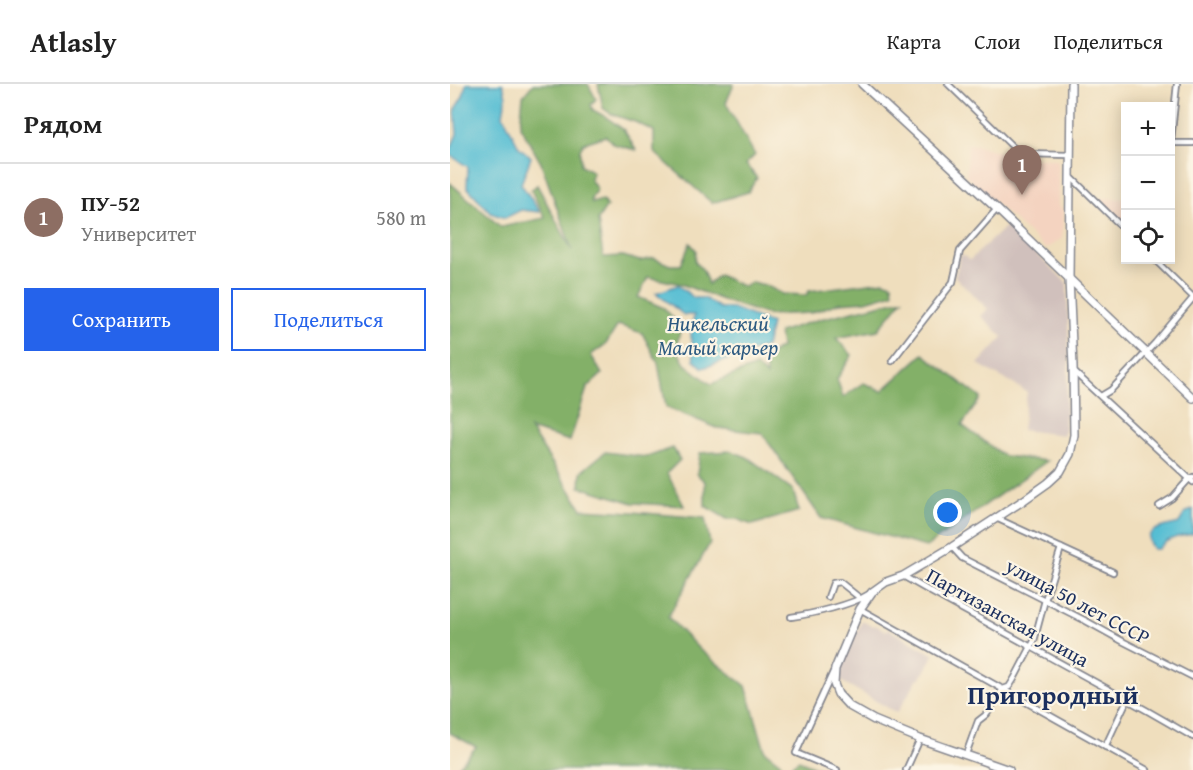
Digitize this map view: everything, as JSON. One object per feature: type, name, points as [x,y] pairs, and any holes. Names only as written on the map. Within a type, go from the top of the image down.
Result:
[{"type":"street","points":[[862,84],[997,209],[1193,398]]},
{"type":"street","points":[[948,84],[1015,149],[1024,154],[1070,155]]},
{"type":"street","points":[[791,617],[808,615],[861,599],[886,582],[903,576],[952,547],[1048,483],[1062,468],[1070,454],[1074,435],[1069,279],[1071,84]]},
{"type":"street","points":[[1175,107],[1177,84]]},
{"type":"street","points":[[1175,142],[1193,143]]},
{"type":"street","points":[[1070,176],[1121,227]]},
{"type":"street","points":[[892,362],[953,282],[960,251],[997,209]]},
{"type":"street","points":[[1101,396],[1111,390],[1193,298],[1162,264]]},
{"type":"street","points":[[1073,371],[1192,479],[1160,506]]},
{"type":"street","points":[[996,518],[1113,572]]},
{"type":"street","name":"улица 50 лет СССР","points":[[952,547],[962,558],[1193,677]]},
{"type":"street","points":[[966,754],[978,720],[987,714],[1003,689],[1009,687],[1032,647],[1061,548]]},
{"type":"street","name":"Партизанская улица","points":[[903,576],[1193,737]]},
{"type":"street","points":[[828,597],[833,583],[840,582],[861,599]]},
{"type":"street","points":[[837,770],[796,753],[860,609],[872,592]]},
{"type":"street","points":[[860,609],[1147,770]]},
{"type":"street","points":[[835,669],[834,684],[838,694],[849,706],[874,720],[921,739],[1009,770]]},
{"type":"street","points":[[1105,747],[1127,700]]},
{"type":"street","points":[[906,770],[921,739]]},
{"type":"shaded area","points":[[968,144],[1025,159],[1058,161],[1058,206],[1063,209],[1062,238],[1046,249],[966,176]]},
{"type":"shaded area","points":[[1100,198],[1121,199],[1121,222],[1100,202]]},
{"type":"shaded area","points":[[1006,226],[1067,283],[1069,359],[1064,435],[1022,430],[1027,392],[978,364],[1003,337],[981,316],[988,309],[955,277],[961,254],[970,260]]},
{"type":"shaded area","points":[[862,621],[886,631],[888,629],[934,655],[897,713],[841,681],[839,670]]},
{"type":"green space","points":[[533,84],[588,84],[596,99],[591,105],[593,110],[624,130],[636,150],[613,144],[606,136],[584,143],[580,150],[581,165],[593,172],[590,179],[597,189],[591,199],[592,203],[602,200],[607,206],[598,220],[603,257],[623,256],[640,261],[654,258],[670,265],[681,265],[690,243],[696,250],[695,262],[703,270],[708,284],[719,275],[744,287],[751,282],[765,285],[783,294],[806,295],[809,291],[884,281],[892,284],[893,293],[866,301],[839,303],[811,313],[768,315],[681,284],[648,277],[638,297],[664,308],[681,327],[676,348],[685,364],[711,384],[756,366],[766,376],[765,357],[781,347],[779,332],[820,319],[903,299],[878,330],[836,338],[852,355],[837,379],[843,397],[864,383],[882,391],[923,354],[981,398],[962,425],[1004,456],[1047,461],[926,547],[821,518],[762,433],[717,428],[666,407],[658,363],[642,333],[618,325],[606,344],[591,355],[602,374],[587,388],[570,441],[530,429],[582,509],[705,518],[710,543],[668,617],[700,650],[746,686],[765,751],[787,768],[799,760],[822,770],[458,770],[458,767],[476,747],[450,733],[450,183],[501,227],[545,218],[531,190],[537,185],[572,250],[541,163],[520,126],[523,96]]},
{"type":"green space","points":[[598,84],[734,84],[726,103],[755,155],[746,164],[757,178],[748,192],[712,203],[654,152],[654,131],[611,114],[603,108]]},
{"type":"green space","points":[[673,448],[680,460],[667,473],[684,506],[633,503],[580,487],[581,472],[605,452],[647,457]]},
{"type":"green space","points":[[731,451],[747,457],[793,490],[799,511],[752,525],[737,519],[727,519],[705,506],[705,482],[697,474],[700,453]]},
{"type":"water","points":[[466,84],[503,84],[506,97],[503,115],[519,147],[531,157],[521,184],[540,212],[521,210],[505,218],[491,213],[467,187],[468,167],[450,155],[457,134],[455,109],[463,96]]},
{"type":"water","name":"Никельский Малый карьер","points":[[678,285],[694,298],[704,298],[720,308],[732,308],[771,323],[766,347],[703,368],[694,360],[691,335],[694,315],[684,315],[656,293]]},
{"type":"water","points":[[1193,509],[1193,534],[1174,538],[1165,542],[1158,549],[1153,549],[1149,542],[1151,533],[1162,527],[1179,523],[1185,513]]},
{"type":"place","name":"ПУ-52","points":[[1022,195]]},
{"type":"district","name":"Пригородный","points":[[1053,694]]}]
